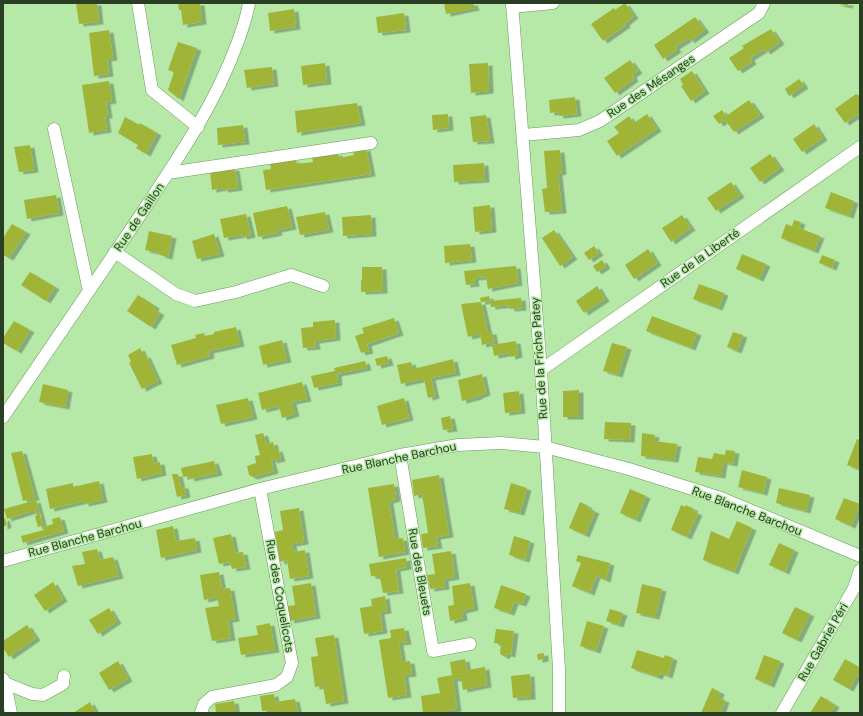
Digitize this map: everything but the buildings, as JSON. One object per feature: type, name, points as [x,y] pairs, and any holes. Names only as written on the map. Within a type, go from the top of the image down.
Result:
[{"type":"street","points":[[138,3],[152,90],[198,127]]},
{"type":"street","name":"Rue de Gaillon","points":[[3,417],[198,127],[219,87],[232,56],[247,15],[248,3]]},
{"type":"street","points":[[512,5],[553,3]]},
{"type":"street","name":"Rue des Mésanges","points":[[523,135],[579,130],[600,121],[759,13],[764,3]]},
{"type":"street","name":"Rue de la Friche Patey","points":[[512,5],[541,370],[559,669],[559,713]]},
{"type":"street","points":[[54,129],[89,291]]},
{"type":"street","points":[[168,173],[371,143]]},
{"type":"street","name":"Rue de la Liberté","points":[[541,370],[860,147]]},
{"type":"street","points":[[115,252],[176,294],[195,301],[236,292],[291,275],[323,286]]},
{"type":"street","name":"Rue Blanche Barchou","points":[[3,561],[260,489],[400,455],[458,445],[494,443],[546,446],[629,469],[721,498],[860,556]]},
{"type":"street","name":"Rue des Bleuets","points":[[400,455],[433,651],[470,644]]},
{"type":"street","name":"Rue des Coquelicots","points":[[201,713],[204,704],[212,698],[276,685],[287,676],[292,663],[260,489]]},
{"type":"street","name":"Rue Gabriel Péri","points":[[782,713],[854,588],[860,570]]},
{"type":"street","points":[[4,681],[32,694],[43,694],[63,684],[64,676]]},
{"type":"street","points":[[4,681],[11,713]]}]
